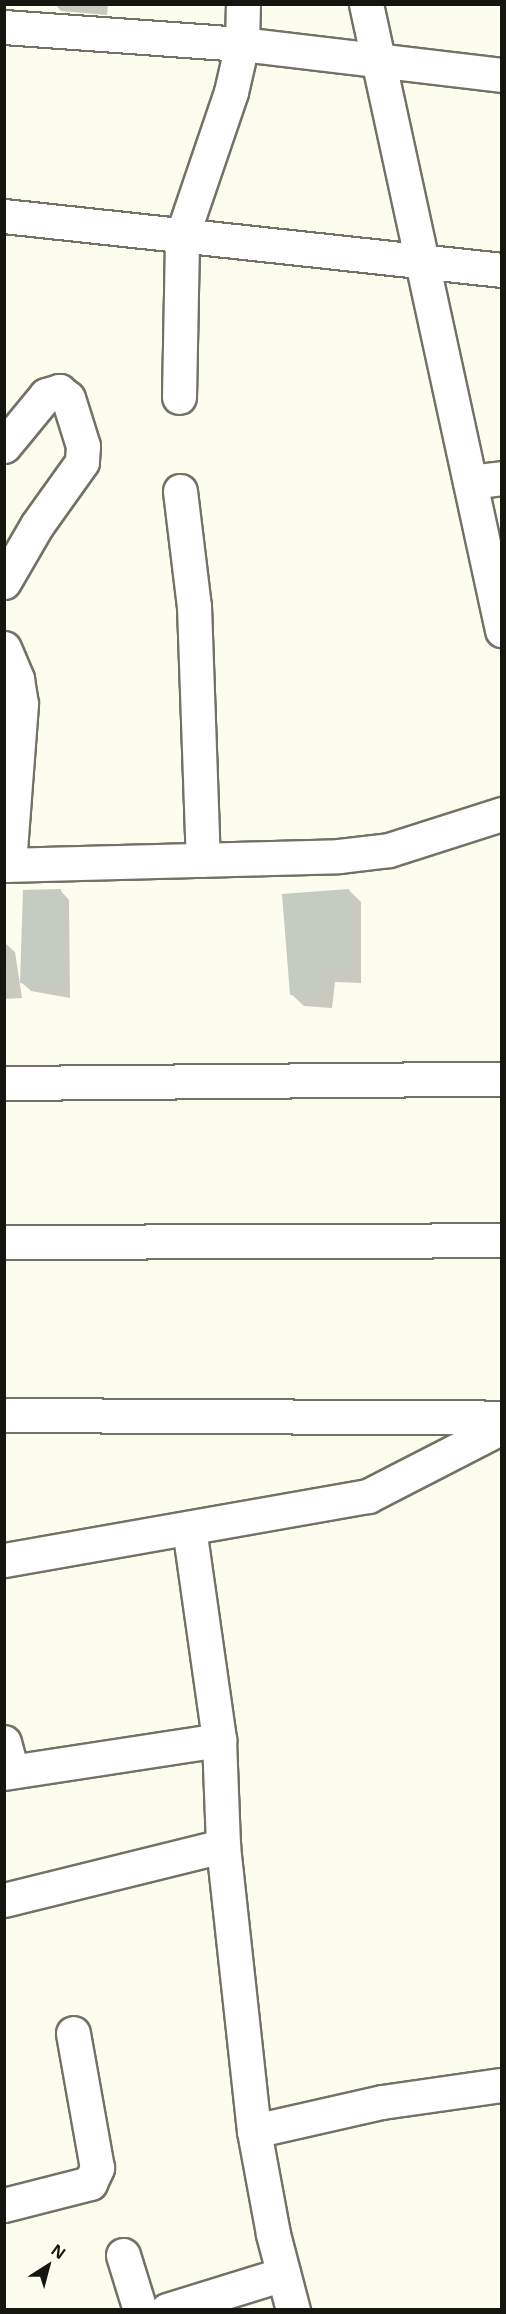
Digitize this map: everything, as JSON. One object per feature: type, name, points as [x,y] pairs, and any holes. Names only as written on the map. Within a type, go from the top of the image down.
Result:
[{"type":"street","points":[[179,397],[182,236],[220,129],[242,44],[243,4]]},
{"type":"street","points":[[366,4],[381,62],[423,260],[486,480],[501,630]]},
{"type":"street","points":[[4,27],[242,44],[501,75]]},
{"type":"street","points":[[4,216],[501,270]]},
{"type":"street","points":[[4,446],[46,395],[59,391],[68,398],[83,446],[82,462],[37,525],[4,582]]},
{"type":"street","points":[[180,491],[194,606],[203,860]]},
{"type":"street","points":[[4,648],[17,679],[21,704],[7,865],[339,856],[389,850],[442,836],[501,814]]},
{"type":"street","points":[[4,1083],[501,1079]]},
{"type":"street","points":[[4,1242],[501,1240]]},
{"type":"street","points":[[4,1415],[501,1418]]},
{"type":"street","points":[[4,1560],[368,1496],[501,1427]]},
{"type":"street","points":[[189,1528],[219,1740],[223,1846],[254,2131],[283,2274],[293,2310]]},
{"type":"street","points":[[7,1762],[219,1740]]},
{"type":"street","points":[[4,1900],[223,1846]]},
{"type":"street","points":[[4,2205],[90,2183],[97,2168],[73,2032]]},
{"type":"street","points":[[254,2131],[382,2102],[501,2085]]},
{"type":"street","points":[[123,2254],[140,2310]]},
{"type":"street","points":[[167,2310],[283,2274]]},
{"type":"building","points":[[61,889],[62,990],[20,983],[23,890]]},
{"type":"building","points":[[349,889],[349,971],[323,970],[320,996],[290,995],[282,894]]},
{"type":"building","points":[[6,954],[11,987],[4,987]]}]
